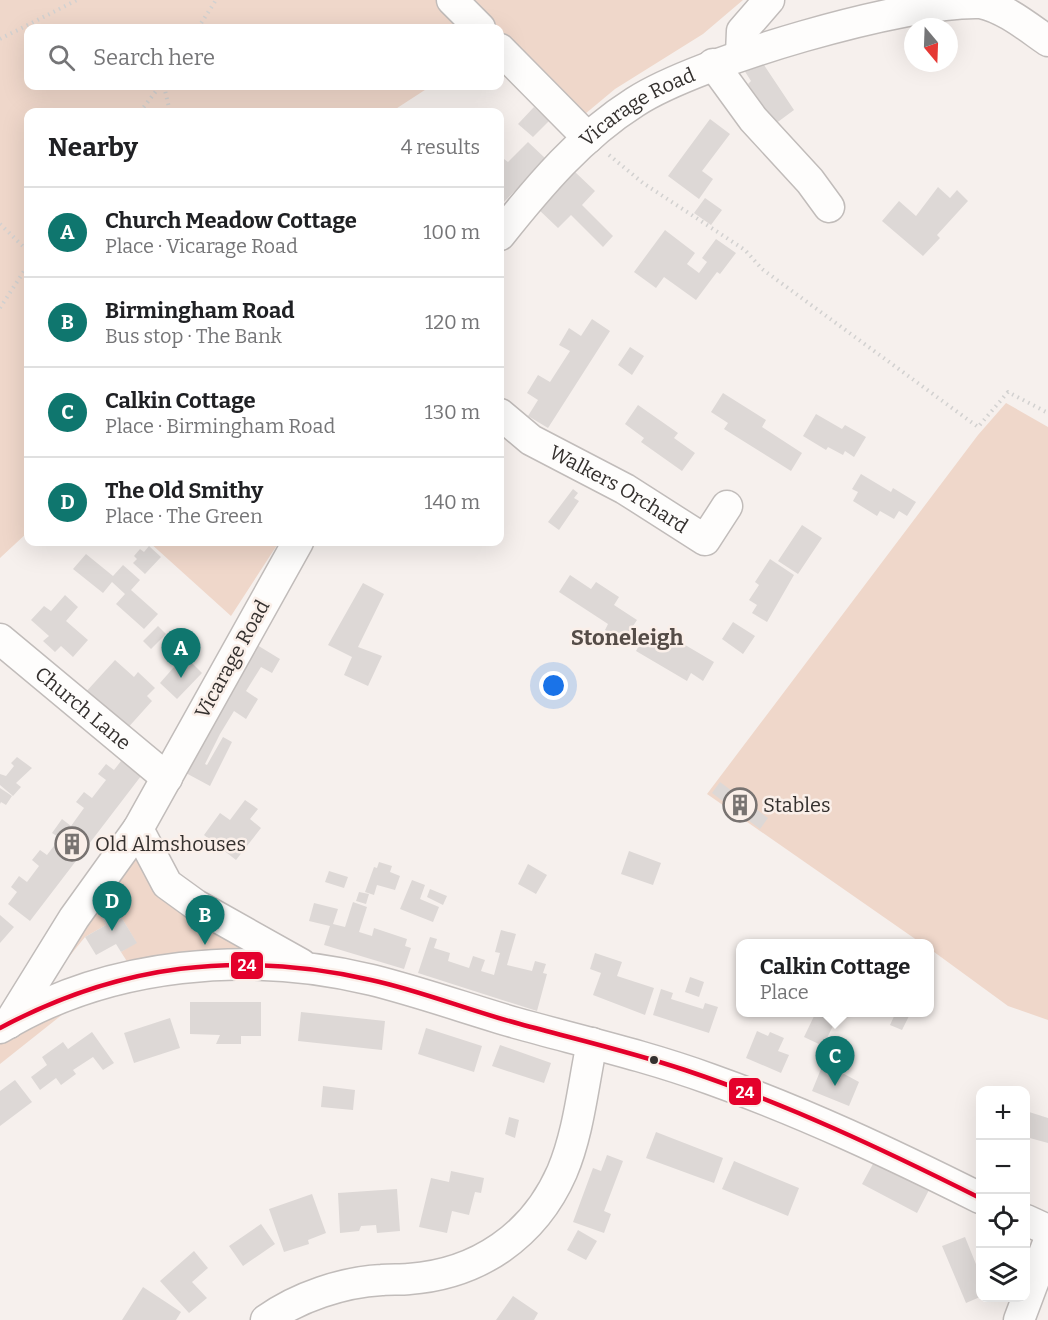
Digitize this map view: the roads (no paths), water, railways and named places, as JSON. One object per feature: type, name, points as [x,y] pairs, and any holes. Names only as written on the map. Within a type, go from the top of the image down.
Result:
[{"type":"street","points":[[452,0],[476,24]]},
{"type":"street","points":[[741,54],[742,31],[769,0]]},
{"type":"street","name":"Vicarage Road","points":[[504,230],[532,194],[588,138],[649,93],[741,54],[813,31],[877,14],[940,1],[983,3],[1018,20],[1048,41]]},
{"type":"street","points":[[504,53],[588,138]]},
{"type":"street","points":[[713,64],[753,119],[810,181],[829,207]]},
{"type":"street","name":"Walkers Orchard","points":[[504,417],[531,440],[625,489],[705,540],[728,506]]},
{"type":"street","name":"Vicarage Road","points":[[4,1025],[74,918],[138,829],[296,546]]},
{"type":"street","name":"Church Lane","points":[[0,639],[167,778]]},
{"type":"street","points":[[138,829],[167,884],[196,905],[309,968]]},
{"type":"street","points":[[4,1025],[64,997],[132,976],[221,965],[309,968],[372,980],[708,1078],[818,1120],[976,1196]]},
{"type":"street","points":[[266,1320],[293,1304],[322,1293],[381,1280],[434,1277],[468,1266],[504,1247],[538,1214],[561,1172],[569,1149],[592,1043]]},
{"type":"street","points":[[1030,1222],[1048,1230]]},
{"type":"street","points":[[1019,1320],[1048,1243]]},
{"type":"place","name":"Church Meadow Cottage","points":[[181,678]]},
{"type":"place","name":"Stables","points":[[740,805]]},
{"type":"place","name":"Old Almshouses","points":[[72,844]]},
{"type":"place","name":"The Old Smithy","points":[[112,931]]},
{"type":"place","name":"Birmingham Road","points":[[205,945]]},
{"type":"place","name":"Calkin Cottage","points":[[835,1086]]},
{"type":"district","name":"Stoneleigh","points":[[627,637]]}]
